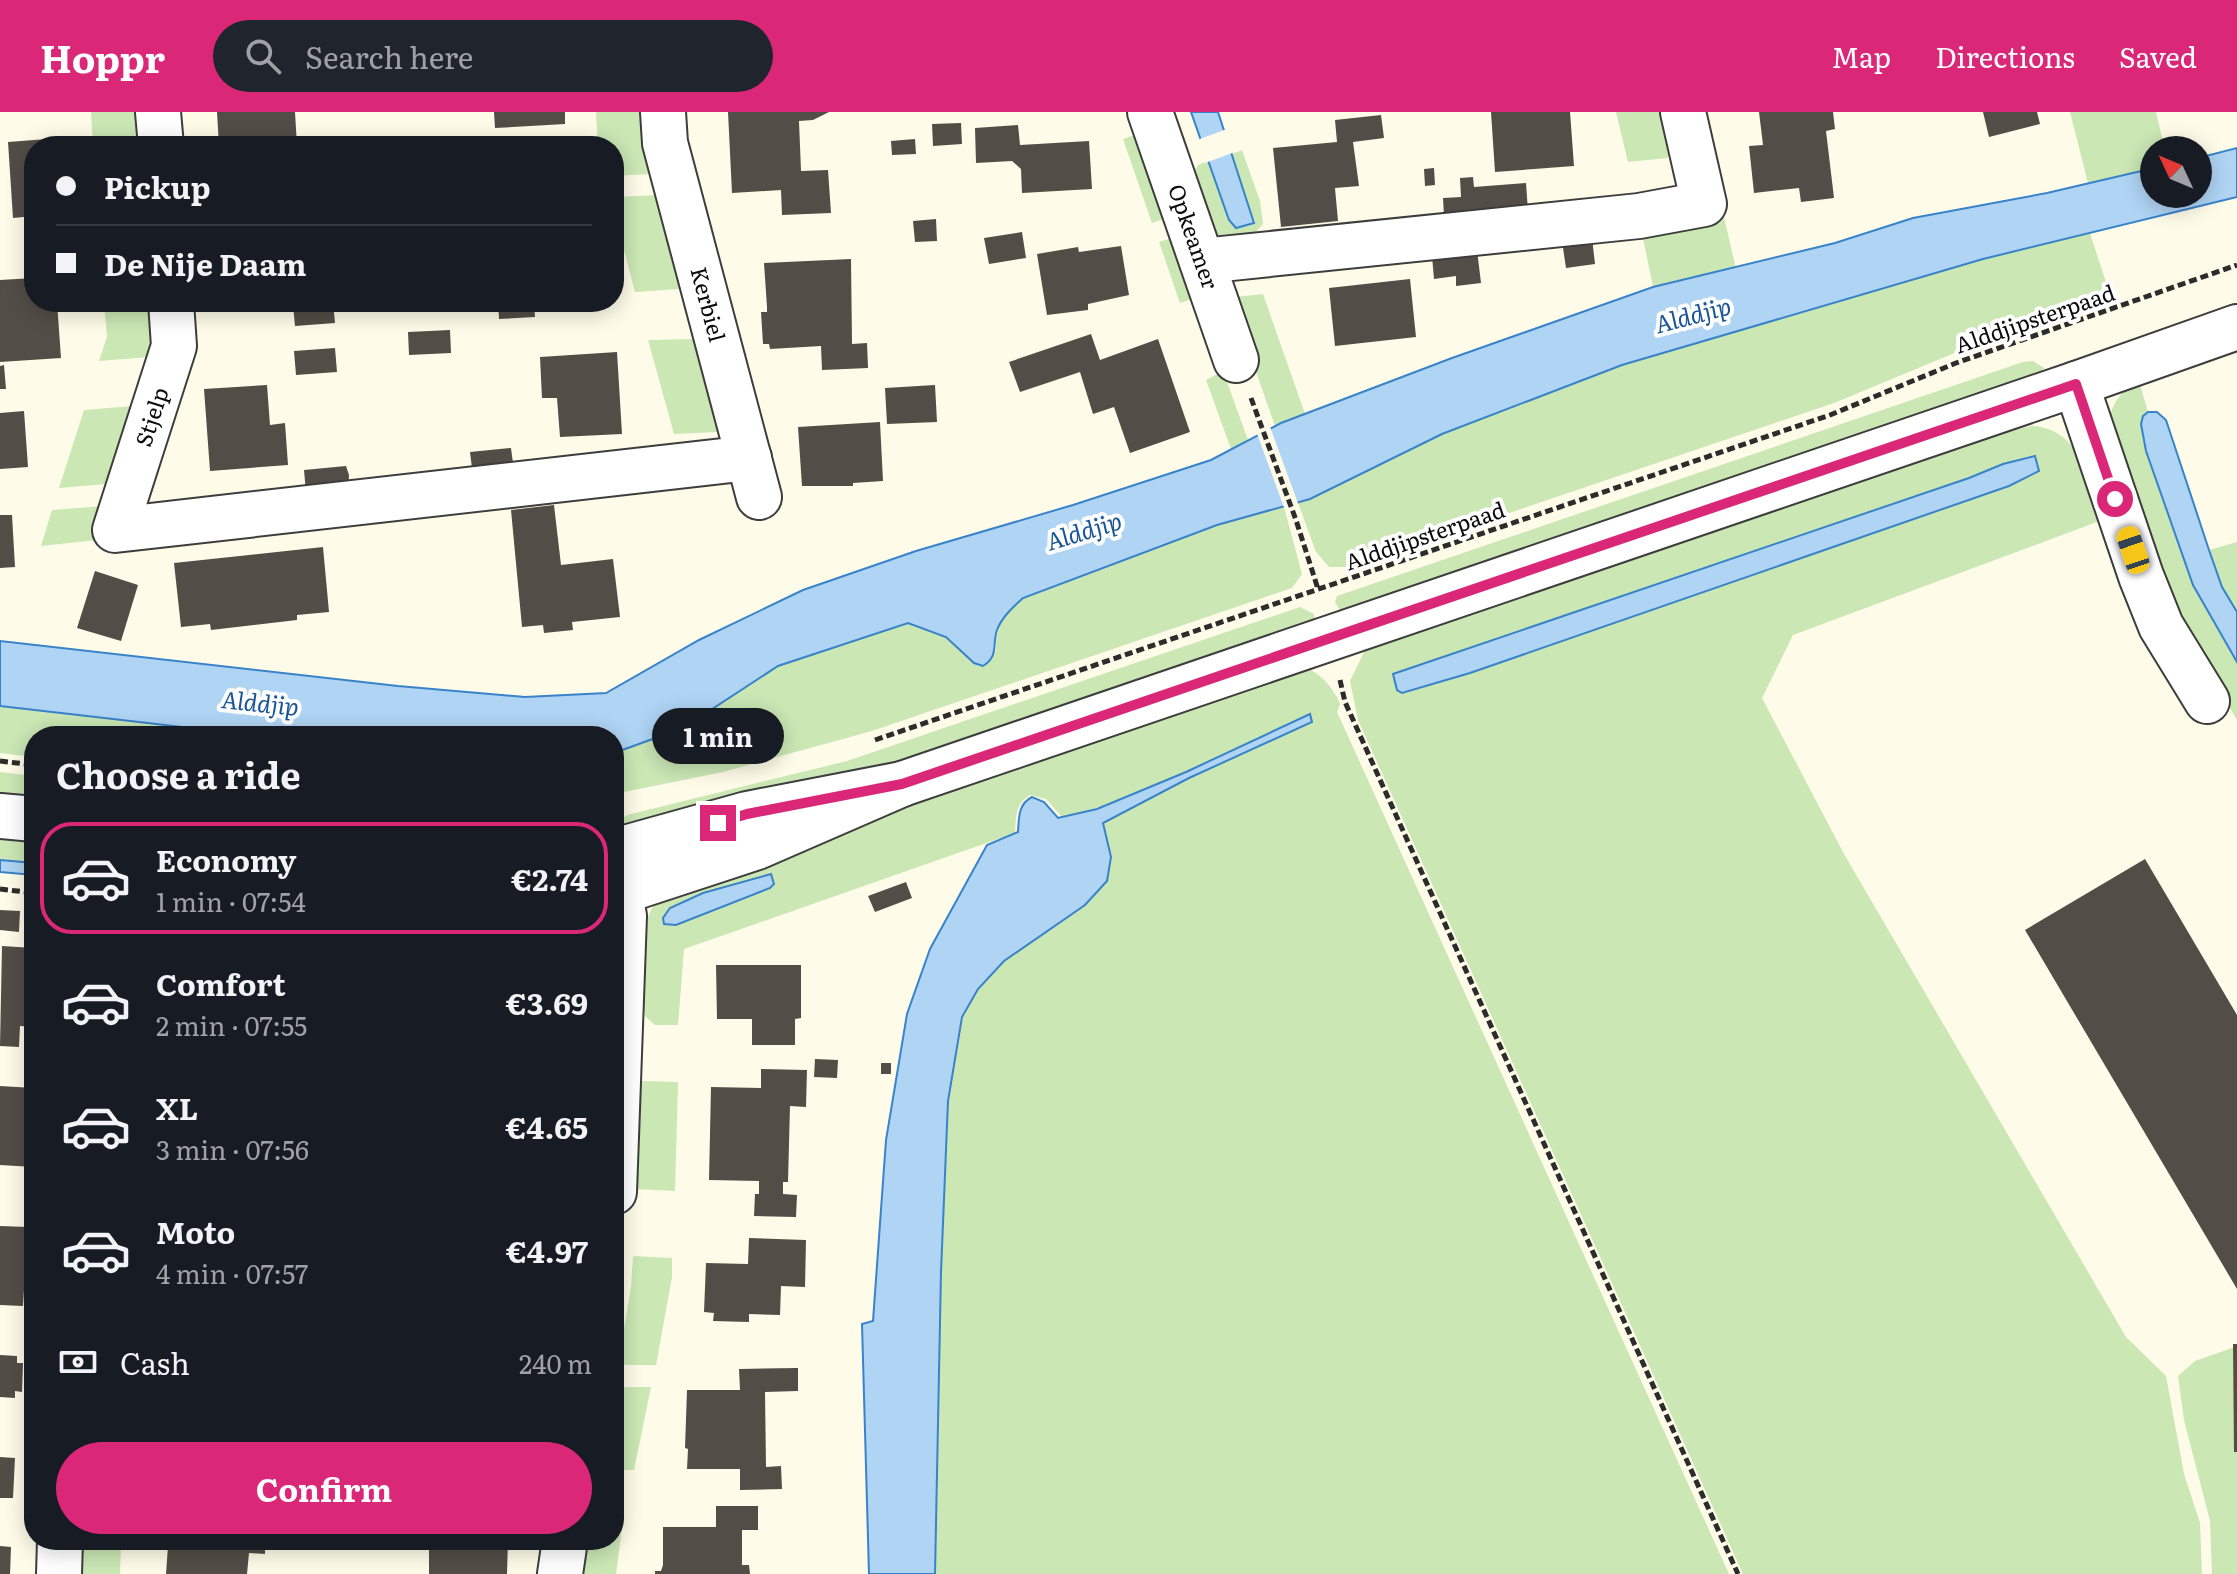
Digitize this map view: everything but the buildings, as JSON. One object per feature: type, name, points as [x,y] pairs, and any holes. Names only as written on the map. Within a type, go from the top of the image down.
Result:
[{"type":"street","points":[[158,112],[160,136]]},
{"type":"street","name":"Kerbiel","points":[[115,530],[754,477],[665,143],[663,112]]},
{"type":"street","name":"Opkeamer","points":[[1150,112],[1236,360]]},
{"type":"street","points":[[1202,261],[1639,216],[1704,204],[1683,112]]},
{"type":"street","name":"Stjelp","points":[[115,530],[174,346],[172,312]]},
{"type":"street","points":[[624,874],[757,847],[902,784],[2237,327]]},
{"type":"street","points":[[2076,384],[2161,626],[2207,701]]},
{"type":"street","points":[[0,816],[24,818]]},
{"type":"street","points":[[59,1574],[60,1550]]},
{"type":"street","points":[[560,1574],[564,1550]]},
{"type":"path","name":"Alddjipsterpaad","points":[[875,741],[1830,415],[1956,363],[2237,265]]},
{"type":"path","points":[[1262,426],[1318,589],[1345,702],[1738,1574]]},
{"type":"path","points":[[0,761],[24,764]]},
{"type":"path","points":[[0,889],[24,892]]},
{"type":"green space","points":[[91,112],[143,112],[144,136],[92,136]]},
{"type":"green space","points":[[596,112],[648,112],[655,168],[650,174],[624,175],[624,136],[597,136]]},
{"type":"green space","points":[[1616,112],[1668,112],[1676,149],[1667,158],[1628,162]]},
{"type":"green space","points":[[2070,112],[2156,112],[2162,136],[2140,136],[2140,171],[2088,183]]},
{"type":"green space","points":[[1135,135],[1143,139],[1164,219],[1152,223],[1123,139]]},
{"type":"green space","points":[[1242,150],[1260,201],[1263,224],[1254,234],[1218,242],[1190,180],[1198,165],[1208,161],[1229,220],[1254,223],[1232,154]]},
{"type":"green space","points":[[657,195],[686,284],[679,289],[635,292],[624,250],[624,197]]},
{"type":"green space","points":[[1723,213],[1736,269],[1653,287],[1641,228]]},
{"type":"green space","points":[[2090,233],[2111,298],[1957,352],[1834,403],[1350,567],[1329,567],[1316,552],[1298,503],[1442,434],[1622,365],[1983,259]]},
{"type":"green space","points":[[1172,238],[1192,299],[1180,303],[1159,242]]},
{"type":"green space","points":[[1263,294],[1305,414],[1275,426],[1232,303],[1235,297]]},
{"type":"green space","points":[[105,312],[155,312],[150,357],[99,361],[107,337]]},
{"type":"green space","points":[[693,339],[702,345],[723,423],[717,432],[674,434],[648,340]]},
{"type":"green space","points":[[2033,361],[2044,368],[2041,374],[1341,612],[1335,602],[1337,596]]},
{"type":"green space","points":[[1223,371],[1248,440],[1231,449],[1206,380]]},
{"type":"green space","points":[[2139,381],[2148,412],[2143,416],[2146,451],[2193,585],[2237,662],[2237,720],[2172,611],[2109,424],[2118,399]]},
{"type":"green space","points":[[133,406],[107,484],[59,488],[84,410]]},
{"type":"green space","points":[[2032,426],[2062,436],[2081,459],[2105,519],[1793,635],[1762,698],[1844,854],[2126,1337],[2166,1376],[2184,1474],[2200,1523],[2202,1574],[1743,1574],[1358,720],[1350,681],[1365,650],[2003,432]],"holes":[[[2003,464],[2009,486],[1470,673],[1393,674]]]},
{"type":"green space","points":[[104,506],[97,540],[41,546],[52,510]]},
{"type":"green space","points":[[1284,507],[1302,574],[1292,588],[872,731],[723,772],[624,792],[624,749],[683,728],[778,666],[908,622],[996,651],[1002,621],[1023,598],[1217,525]]},
{"type":"green space","points":[[2237,542],[2237,612],[2222,587],[2209,550]]},
{"type":"green space","points":[[1300,607],[1314,614],[1315,621],[834,782],[624,836],[624,817],[627,815],[847,761]]},
{"type":"green space","points":[[1308,669],[1323,679],[1338,699],[1337,712],[1729,1574],[935,1574],[948,1101],[962,1017],[978,989],[1004,961],[1085,905],[1111,857],[1102,823],[1189,778],[1312,722],[1310,715],[1188,773],[1094,809],[1062,817],[1046,799],[1030,795],[1019,807],[1015,833],[684,949],[678,1025],[655,1025],[645,1016],[645,929],[653,907],[670,887]]},
{"type":"green space","points":[[0,706],[173,726],[24,726],[24,756],[0,753]]},
{"type":"green space","points":[[0,772],[24,775],[24,798],[0,795]]},
{"type":"green space","points":[[0,838],[24,840],[24,862],[0,860]]},
{"type":"green space","points":[[640,1081],[678,1082],[675,1191],[635,1189]]},
{"type":"green space","points":[[633,1256],[672,1258],[672,1277],[656,1365],[624,1365],[624,1329]]},
{"type":"green space","points":[[2237,1348],[2237,1574],[2212,1574],[2210,1521],[2184,1420],[2178,1376],[2195,1361]]},
{"type":"green space","points":[[624,1387],[651,1387],[634,1470],[624,1470]]},
{"type":"green space","points":[[75,1550],[121,1550],[120,1574],[74,1574]]},
{"type":"green space","points":[[586,1550],[619,1550],[616,1574],[582,1574]]},
{"type":"water","points":[[1191,112],[1218,112],[1254,223],[1236,228],[1229,220]]},
{"type":"water","points":[[2237,148],[2237,197],[2212,203],[2212,154]]},
{"type":"water","name":"Alddjip","points":[[2140,171],[2140,208],[2192,208],[1983,259],[1622,365],[1442,434],[1310,499],[1217,525],[1023,598],[1002,621],[997,630],[993,654],[983,666],[974,663],[946,637],[908,623],[778,666],[683,728],[624,749],[624,726],[174,726],[0,706],[0,641],[398,686],[525,697],[606,693],[699,640],[803,590],[916,551],[1211,460],[1281,423],[1653,287],[1835,243],[1913,218],[2047,193]]},
{"type":"water","points":[[2148,412],[2157,412],[2166,420],[2222,587],[2237,612],[2237,662],[2193,585],[2146,451],[2141,424]]},
{"type":"water","points":[[2035,456],[2039,471],[2009,486],[1470,673],[1402,693],[1397,690],[1393,674],[2003,464]]},
{"type":"water","points":[[1310,714],[1312,722],[1189,778],[1103,823],[1111,857],[1107,881],[1085,905],[1004,961],[978,989],[962,1017],[948,1101],[935,1574],[869,1574],[862,1324],[873,1321],[886,1140],[907,1014],[930,949],[987,845],[1018,832],[1019,817],[1027,800],[1032,797],[1044,802],[1058,818],[1097,809],[1186,772]]},
{"type":"water","points":[[0,860],[24,862],[24,874],[0,872]]},
{"type":"water","points":[[771,874],[774,884],[770,888],[676,925],[664,924],[663,918],[670,908],[703,893]]},
{"type":"pier","points":[[1227,129],[1235,152],[1205,163],[1197,140]]},
{"type":"pier","points":[[1269,424],[1299,506],[1285,510],[1256,431]]},
{"type":"route","points":[[718,823],[747,814],[902,784],[2076,384],[2115,499]]}]
